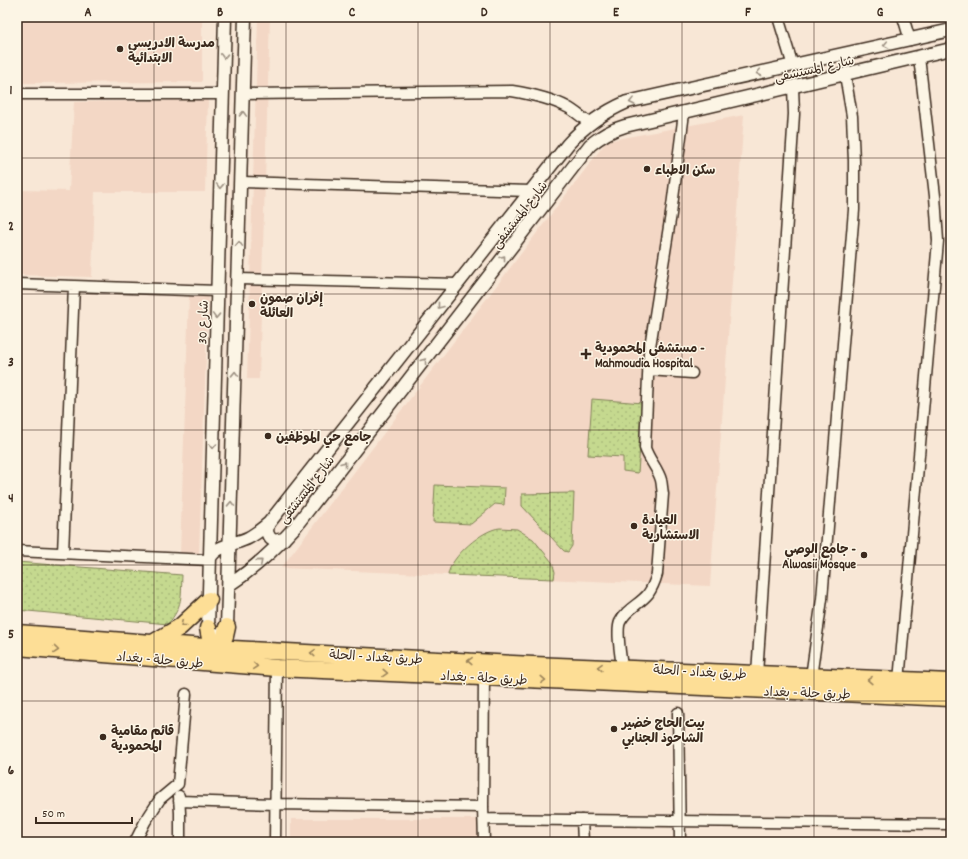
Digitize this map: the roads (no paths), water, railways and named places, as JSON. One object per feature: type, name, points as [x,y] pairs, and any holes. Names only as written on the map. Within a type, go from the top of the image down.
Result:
[{"type":"main road","points":[[153,643],[180,627],[208,600]]},
{"type":"main road","points":[[227,627],[236,641],[249,650]]},
{"type":"main road","points":[[220,654],[227,632],[227,627]]},
{"type":"main road","points":[[208,628],[210,641],[220,654]]},
{"type":"main road","name":"طريق بغداد - الحلة","points":[[17,633],[153,643],[220,654],[249,650],[811,677],[951,682]]},
{"type":"main road","name":"طريق حلة - بغداد","points":[[17,647],[220,654],[277,668],[951,698]]},
{"type":"main road","points":[[923,682],[951,670]]},
{"type":"street","name":"شارع 30","points":[[208,628],[208,600],[212,556],[210,533],[225,17]]},
{"type":"street","points":[[208,628],[210,632],[218,635],[225,631],[227,627],[245,17]]},
{"type":"street","points":[[778,17],[793,66]]},
{"type":"street","points":[[903,17],[910,40]]},
{"type":"street","name":"شارع المستشفى","points":[[230,538],[243,540],[256,534],[269,523],[568,144],[583,128],[590,123],[603,114],[627,102],[951,30]]},
{"type":"street","name":"شارع المستشفى","points":[[229,585],[244,575],[272,551],[310,508],[590,145],[601,136],[619,128],[951,49]]},
{"type":"street","points":[[899,681],[938,241],[935,196],[919,57]]},
{"type":"street","points":[[811,677],[822,599],[854,210],[852,116],[846,75]]},
{"type":"street","points":[[758,674],[794,114],[793,87]]},
{"type":"street","points":[[243,94],[512,92],[531,94],[567,107],[590,123],[601,136]]},
{"type":"street","points":[[17,94],[223,94]]},
{"type":"street","points":[[622,668],[619,623],[626,613],[648,595],[654,585],[657,574],[663,494],[662,481],[648,457],[645,448],[648,370],[649,353],[671,214],[684,113]]},
{"type":"street","points":[[240,182],[531,191]]},
{"type":"street","points":[[238,279],[458,284]]},
{"type":"street","points":[[17,284],[217,291]]},
{"type":"street","points":[[63,553],[74,286]]},
{"type":"street","points":[[648,370],[692,373]]},
{"type":"street","points":[[269,523],[267,530],[268,537],[274,541],[284,539]]},
{"type":"street","points":[[210,533],[212,538],[216,541],[222,542],[229,537],[230,538]]},
{"type":"street","points":[[212,556],[230,538]]},
{"type":"street","points":[[17,551],[212,556],[223,551],[227,554],[229,559]]},
{"type":"street","points":[[275,842],[277,668]]},
{"type":"street","points":[[484,677],[484,842]]},
{"type":"street","points":[[180,842],[178,784],[186,694]]},
{"type":"street","points":[[678,713],[680,842]]},
{"type":"street","points":[[135,842],[145,822],[160,799],[178,784]]},
{"type":"street","points":[[179,801],[483,807]]},
{"type":"street","points":[[484,819],[951,824]]},
{"type":"street","points":[[582,820],[582,842]]},
{"type":"place","name":"مدرسة الادريسي الابتدائية","points":[[120,49]]},
{"type":"place","name":"سكن الاطباء","points":[[647,169]]},
{"type":"place","name":"إفران صمون العائلة","points":[[252,304]]},
{"type":"place","name":"مستشفى المحمودية - Mahmoudia Hospital","points":[[586,354]]},
{"type":"place","name":"جامع حي الموظفين","points":[[268,436]]},
{"type":"place","name":"العيادة الاستشارية","points":[[634,526]]},
{"type":"place","name":"جامع الوصي - Alwasii Mosque","points":[[864,555]]},
{"type":"place","name":"بيت الحاج خضير الشاحوذ الجنابي","points":[[614,729]]},
{"type":"place","name":"قائم مقامية المحمودية","points":[[103,737]]}]
